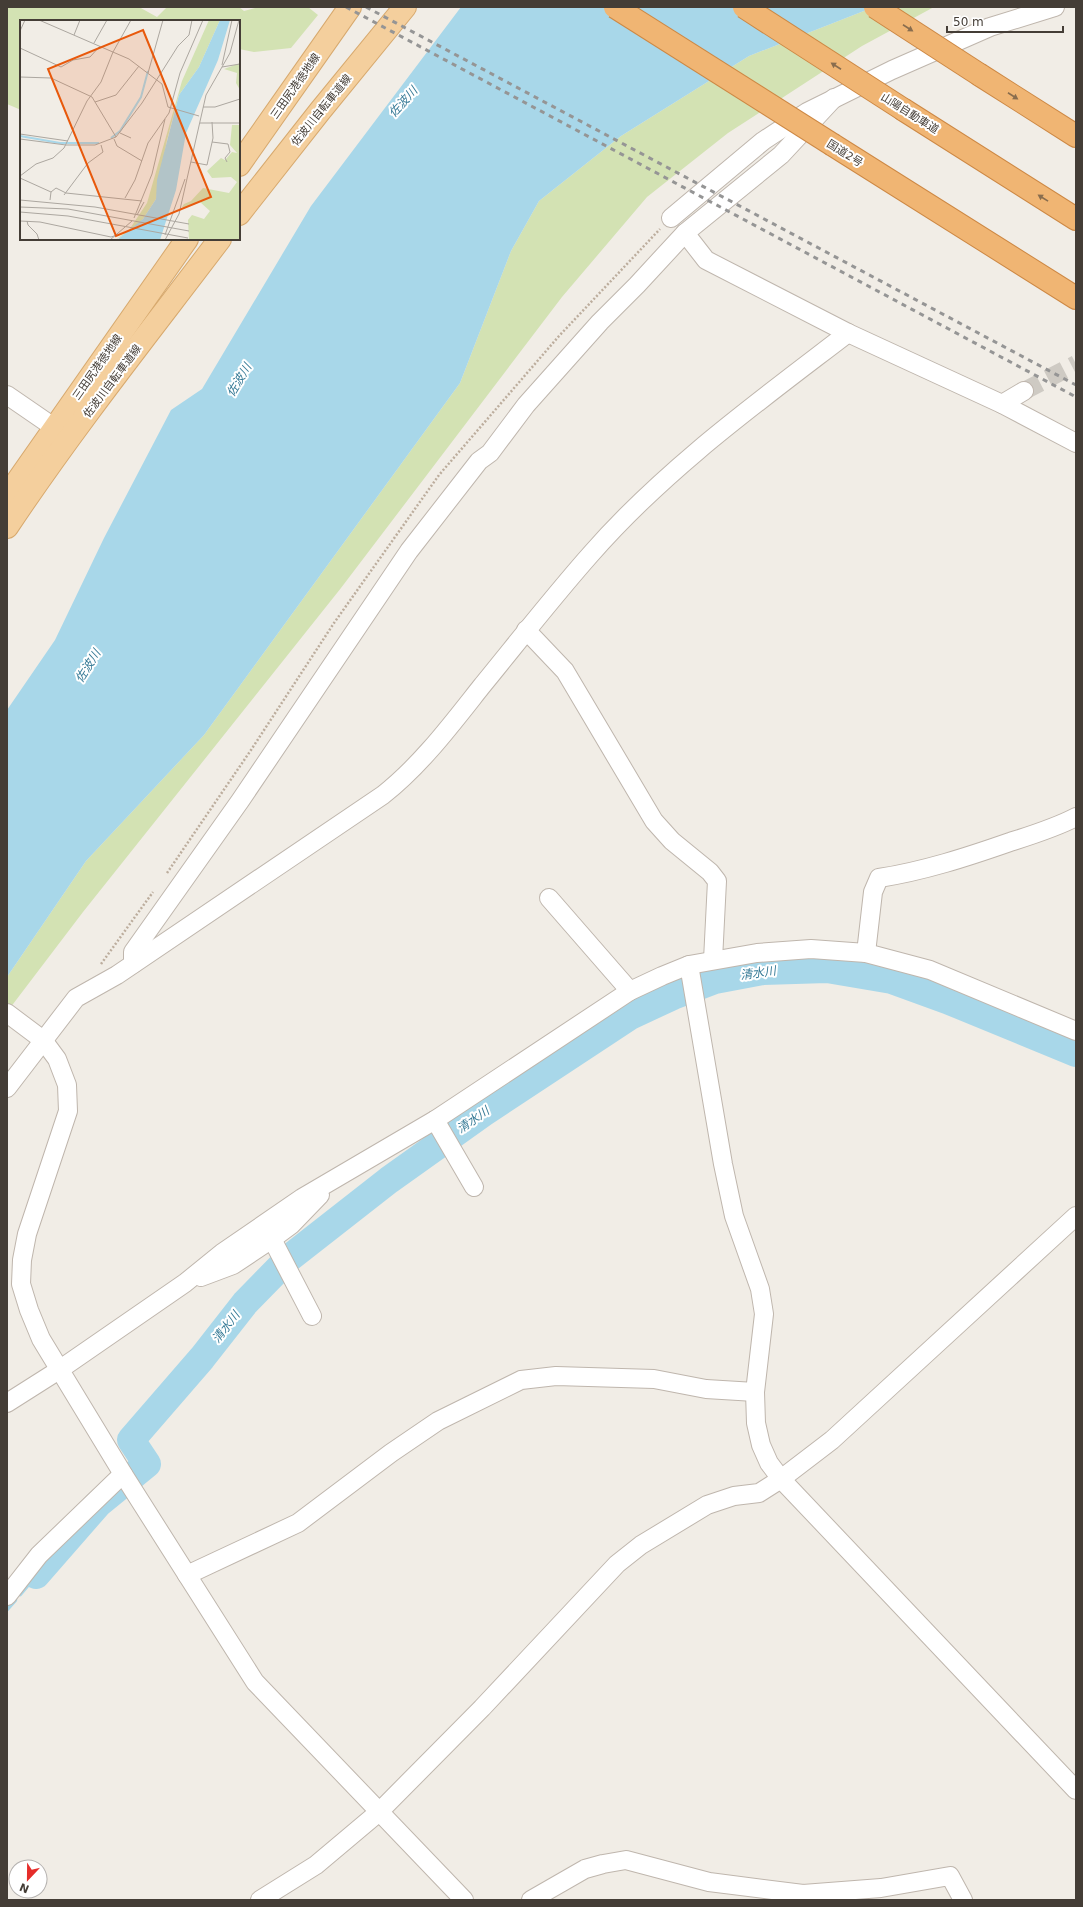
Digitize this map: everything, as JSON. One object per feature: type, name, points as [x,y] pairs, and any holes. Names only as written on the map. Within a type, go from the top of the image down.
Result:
[{"type":"highway","name":"国道2号","points":[[615,7],[1076,298]]},
{"type":"highway","name":"山陽自動車道","points":[[744,7],[1076,218]]},
{"type":"highway","points":[[875,7],[1076,136]]},
{"type":"main road","name":"三田尻港徳地線","points":[[240,164],[350,7]]},
{"type":"main road","name":"佐波川自転車道線","points":[[240,213],[320,111],[405,7]]},
{"type":"main road","name":"三田尻港徳地線","points":[[7,496],[186,240]]},
{"type":"main road","name":"佐波川自転車道線","points":[[7,527],[74,432],[219,240]]},
{"type":"street","points":[[671,218],[764,141],[807,112],[892,70],[990,27],[1055,7]]},
{"type":"street","points":[[134,964],[133,952],[240,801],[409,551],[479,461],[490,453],[503,438],[506,429],[526,405],[600,322],[642,280],[685,233],[781,155],[834,98]]},
{"type":"street","points":[[685,233],[706,260],[848,333],[1002,404],[1076,443]]},
{"type":"street","points":[[7,1088],[76,998],[134,964],[377,799],[400,781],[444,733],[526,630],[591,554],[669,474],[720,432],[848,333]]},
{"type":"street","points":[[1002,404],[1024,391]]},
{"type":"street","points":[[7,395],[55,428]]},
{"type":"street","points":[[526,630],[565,671],[654,822],[672,841],[710,872],[717,881],[713,960]]},
{"type":"street","points":[[866,953],[873,892],[879,878],[907,874],[951,862],[1037,833],[1076,817]]},
{"type":"street","points":[[549,898],[630,991]]},
{"type":"street","points":[[7,1403],[59,1370],[185,1283],[222,1253],[302,1198],[435,1120],[630,991],[662,976],[690,969],[713,960],[758,953],[811,949],[866,953],[930,970],[1076,1031]]},
{"type":"street","points":[[690,969],[723,1164],[734,1216],[760,1288],[764,1314],[755,1392],[756,1423],[761,1445],[769,1463],[781,1479],[1076,1790]]},
{"type":"street","points":[[7,1013],[43,1040],[57,1059],[67,1085],[68,1111],[27,1234],[22,1260],[21,1284],[29,1310],[38,1331],[59,1370],[123,1474],[255,1682],[324,1752],[379,1812],[464,1900]]},
{"type":"street","points":[[435,1120],[474,1187]]},
{"type":"street","points":[[185,1283],[233,1265],[292,1225],[332,1180]]},
{"type":"street","points":[[260,1900],[316,1865],[379,1812],[482,1708],[617,1564],[641,1544],[707,1505],[734,1496],[759,1492],[781,1479],[832,1440],[1076,1216]]},
{"type":"street","points":[[272,1239],[312,1316]]},
{"type":"street","points":[[187,1574],[298,1523],[438,1421],[521,1380],[556,1376],[654,1379],[706,1389],[755,1392]]},
{"type":"street","points":[[7,1596],[39,1555],[123,1474]]},
{"type":"street","points":[[531,1900],[585,1869],[626,1860],[709,1882],[803,1894],[880,1888],[950,1876],[963,1900]]},
{"type":"green space","points":[[7,7],[139,7],[157,17],[167,7],[239,7],[244,11],[259,7],[308,7],[318,15],[291,48],[254,52],[240,49],[240,20],[20,20],[20,110],[7,104]]},
{"type":"green space","points":[[874,7],[934,7],[862,46],[728,133],[647,197],[562,297],[341,588],[83,912],[7,1012],[7,977],[86,861],[204,735],[460,383],[511,251],[539,201],[621,136],[749,56]]},
{"type":"water","name":"佐波川","points":[[461,7],[874,7],[749,56],[621,136],[539,201],[511,251],[460,383],[204,735],[86,861],[7,977],[7,710],[55,640],[104,538],[171,410],[202,389],[311,206]]},
{"type":"waterway","name":"清水川","points":[[36,1575],[98,1504],[147,1464],[131,1440],[202,1358],[245,1303],[288,1259],[389,1180],[483,1113],[630,1016],[673,996],[715,980],[763,971],[827,969],[892,980],[947,1000],[1076,1053]]},
{"type":"waterway","points":[[20,1594],[36,1575]]},
{"type":"waterway","points":[[7,1609],[15,1600]]},
{"type":"tunnel","points":[[1024,391],[1076,364]]},
{"type":"railway","points":[[346,7],[1076,397]]},
{"type":"railway","points":[[366,7],[1076,385]]}]
